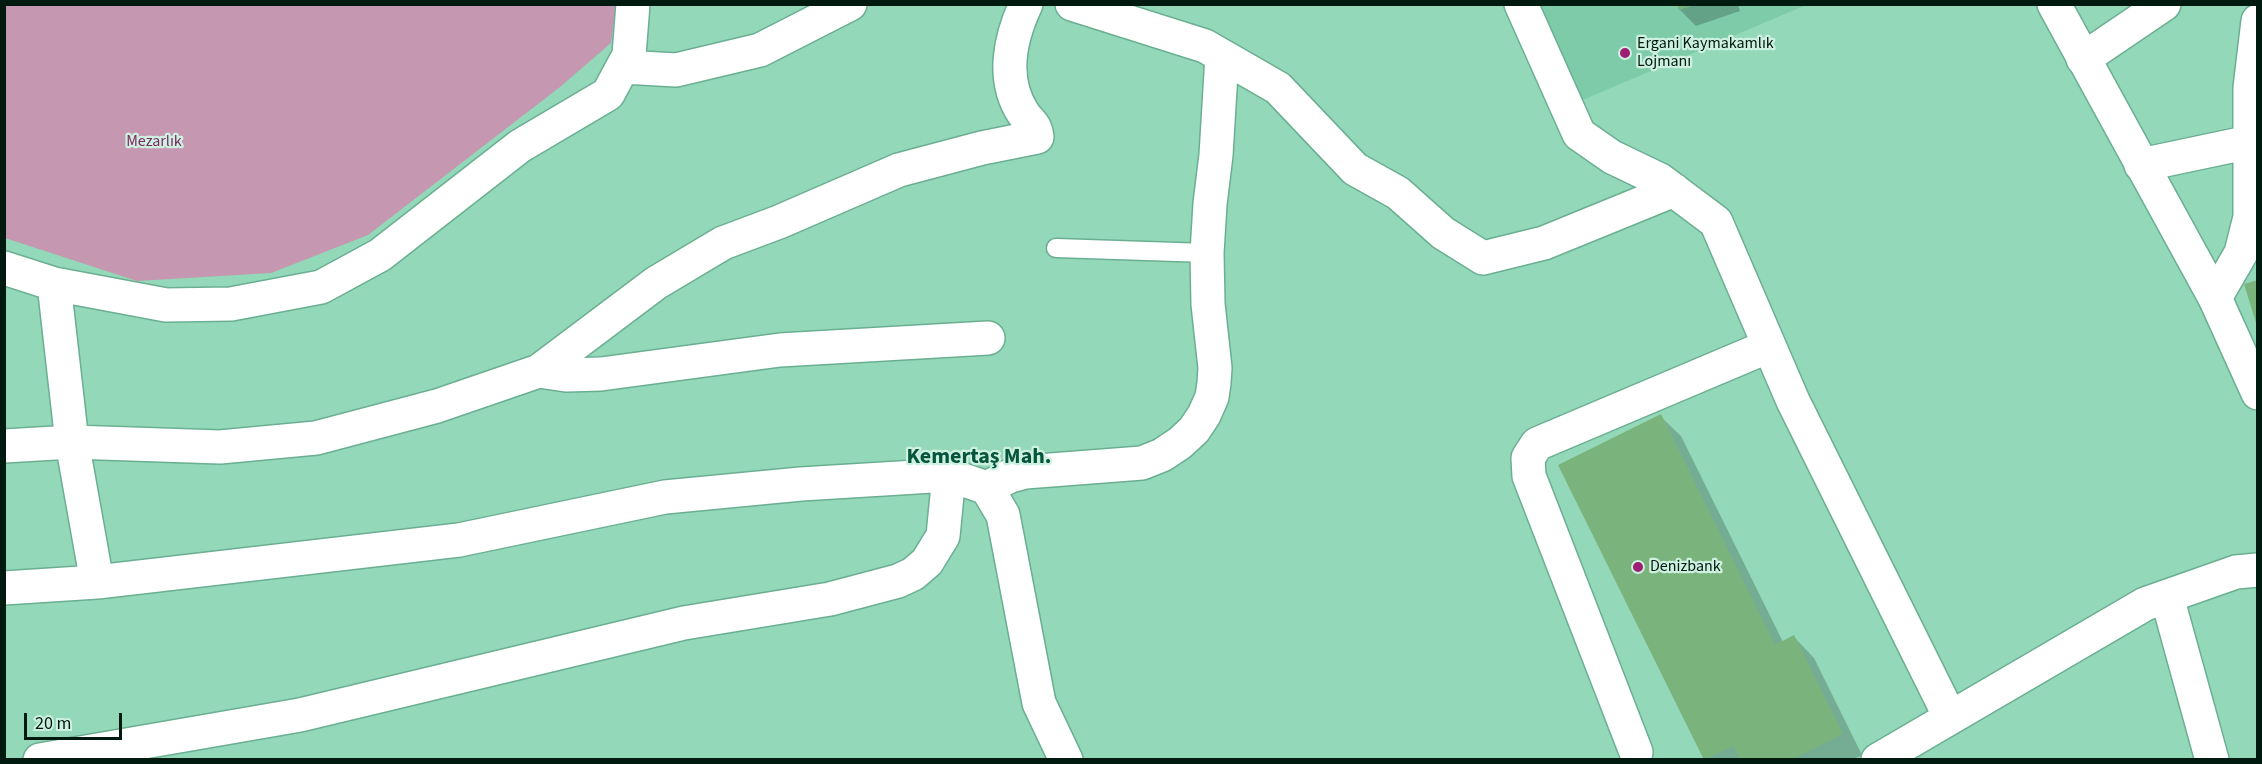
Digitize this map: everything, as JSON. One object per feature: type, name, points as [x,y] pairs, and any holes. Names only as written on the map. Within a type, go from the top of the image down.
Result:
[{"type":"street","points":[[4,268],[54,284],[166,305],[231,304],[321,287],[380,255],[520,146],[608,94],[629,55],[633,4]]},
{"type":"street","points":[[623,67],[676,70],[760,50],[850,4]]},
{"type":"street","points":[[4,446],[72,442],[220,447],[316,438],[437,406],[539,371],[656,282],[723,243],[779,222],[899,170],[982,148],[1037,137],[1036,127],[1023,113],[1015,95],[1011,76],[1011,44],[1014,29],[1026,4]]},
{"type":"street","points":[[1072,4],[1205,46],[1278,88],[1355,169],[1398,193],[1443,233],[1483,258],[1544,243],[1674,190]]},
{"type":"street","points":[[1521,4],[1579,134],[1612,157],[1660,180],[1716,222],[1793,401],[1950,717]]},
{"type":"street","points":[[2054,4],[2215,298],[2258,393]]},
{"type":"street","points":[[2083,58],[2164,4]]},
{"type":"street","points":[[2215,298],[2241,253],[2250,217],[2250,88],[2258,21]]},
{"type":"street","points":[[987,488],[1010,476],[1025,472],[1142,463],[1162,455],[1180,443],[1194,430],[1204,414],[1212,397],[1215,383],[1208,304],[1207,253],[1222,56]]},
{"type":"street","points":[[2141,165],[2250,142]]},
{"type":"street","points":[[54,284],[72,442],[97,582]]},
{"type":"street","points":[[539,371],[566,375],[601,374],[780,350],[988,338]]},
{"type":"street","points":[[1636,752],[1529,476],[1528,458],[1537,444],[1769,345]]},
{"type":"street","points":[[40,759],[300,715],[684,623],[830,599],[898,581],[913,574],[927,562],[943,536],[949,475]]},
{"type":"street","points":[[4,588],[97,582],[459,540],[665,497],[801,484],[949,475],[987,488],[1003,515],[1039,703],[1066,759]]},
{"type":"street","points":[[1878,759],[2145,604],[2236,572],[2258,570]]},
{"type":"street","points":[[2166,597],[2212,759]]},
{"type":"lane","points":[[1056,248],[1207,253]]},
{"type":"shaded area","name":"Ergani Kaymakamlık Lojmanı","points":[[1536,5],[1806,5],[1578,102]]},
{"type":"green space","name":"Mezarlık","points":[[5,4],[616,5],[611,43],[560,87],[368,235],[271,273],[137,281],[5,238]]},
{"type":"building","name":"Ergani Kaymakamlık Lojmanı","points":[[1677,4],[1695,4],[1695,5],[1679,10]]},
{"type":"building","points":[[2258,280],[2258,326],[2257,326],[2244,284]]},
{"type":"building","points":[[1661,414],[1775,645],[1794,635],[1843,734],[1791,760],[1740,760],[1734,746],[1704,760],[1558,465]]},
{"type":"place","name":"Ergani Kaymakamlık Lojmanı","points":[[1625,53]]},
{"type":"place","name":"Denizbank","points":[[1638,567]]},
{"type":"district","name":"Kemertaş Mah.","points":[[979,458]]}]
